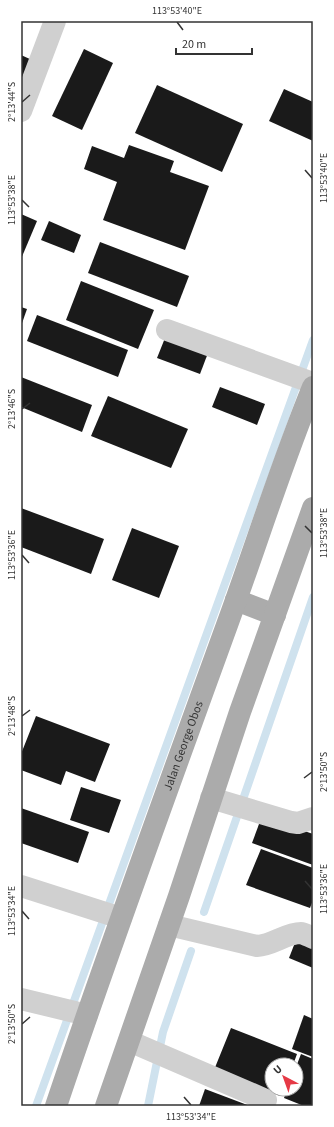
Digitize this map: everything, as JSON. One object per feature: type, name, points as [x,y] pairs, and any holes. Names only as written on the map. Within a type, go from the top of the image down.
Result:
[{"type":"main road","name":"Jalan George Obos","points":[[56,1106],[121,918],[299,421],[313,387]]},
{"type":"main road","points":[[106,1106],[169,925],[240,712],[313,508]]},
{"type":"main road","points":[[236,600],[275,616]]},
{"type":"street","points":[[21,111],[55,21]]},
{"type":"street","points":[[167,330],[313,383]]},
{"type":"street","points":[[212,798],[291,822],[298,823],[313,818]]},
{"type":"street","points":[[21,886],[121,918]]},
{"type":"street","points":[[169,925],[257,946],[266,946],[285,937],[301,933],[313,938]]},
{"type":"street","points":[[21,999],[87,1015]]},
{"type":"street","points":[[129,1041],[266,1100]]},
{"type":"building","points":[[84,49],[113,63],[82,130],[52,116]]},
{"type":"building","points":[[21,55],[32,60],[21,87]]},
{"type":"building","points":[[157,85],[243,124],[222,172],[135,133]]},
{"type":"building","points":[[284,89],[313,102],[313,141],[269,121]]},
{"type":"building","points":[[129,145],[174,161],[170,172],[209,186],[185,250],[103,220],[117,182],[84,169],[92,146],[124,158]]},
{"type":"building","points":[[21,214],[37,221],[21,259]]},
{"type":"building","points":[[49,221],[81,235],[74,253],[41,240]]},
{"type":"building","points":[[100,242],[189,276],[177,307],[88,273]]},
{"type":"building","points":[[81,281],[154,310],[138,349],[66,320]]},
{"type":"building","points":[[21,307],[27,309],[21,326]]},
{"type":"building","points":[[37,315],[128,350],[118,377],[27,341]]},
{"type":"building","points":[[165,338],[208,353],[200,374],[157,358]]},
{"type":"building","points":[[21,377],[92,405],[82,432],[21,407]]},
{"type":"building","points":[[220,387],[265,404],[257,425],[212,407]]},
{"type":"building","points":[[108,396],[188,429],[171,468],[91,436]]},
{"type":"building","points":[[21,508],[104,539],[91,574],[21,547]]},
{"type":"building","points":[[132,528],[179,546],[159,598],[112,580]]},
{"type":"building","points":[[36,716],[110,744],[95,782],[66,771],[61,785],[21,770],[21,754]]},
{"type":"building","points":[[81,787],[121,800],[109,833],[70,820]]},
{"type":"building","points":[[21,808],[89,832],[78,863],[21,843]]},
{"type":"building","points":[[262,816],[313,834],[313,865],[252,843]]},
{"type":"building","points":[[261,849],[313,868],[313,900],[310,908],[246,885]]},
{"type":"building","points":[[296,940],[313,946],[313,968],[289,958]]},
{"type":"building","points":[[304,1015],[313,1019],[313,1057],[292,1049]]},
{"type":"building","points":[[231,1028],[297,1054],[296,1057],[264,1057],[264,1090],[214,1070]]},
{"type":"building","points":[[301,1054],[313,1059],[313,1106],[304,1106],[284,1098],[304,1097],[304,1057],[300,1057]]},
{"type":"building","points":[[205,1089],[250,1106],[199,1106]]},
{"type":"waterway","points":[[36,1106],[313,340]]},
{"type":"waterway","points":[[204,912],[313,597]]},
{"type":"waterway","points":[[148,1106],[163,1032],[191,951]]}]
